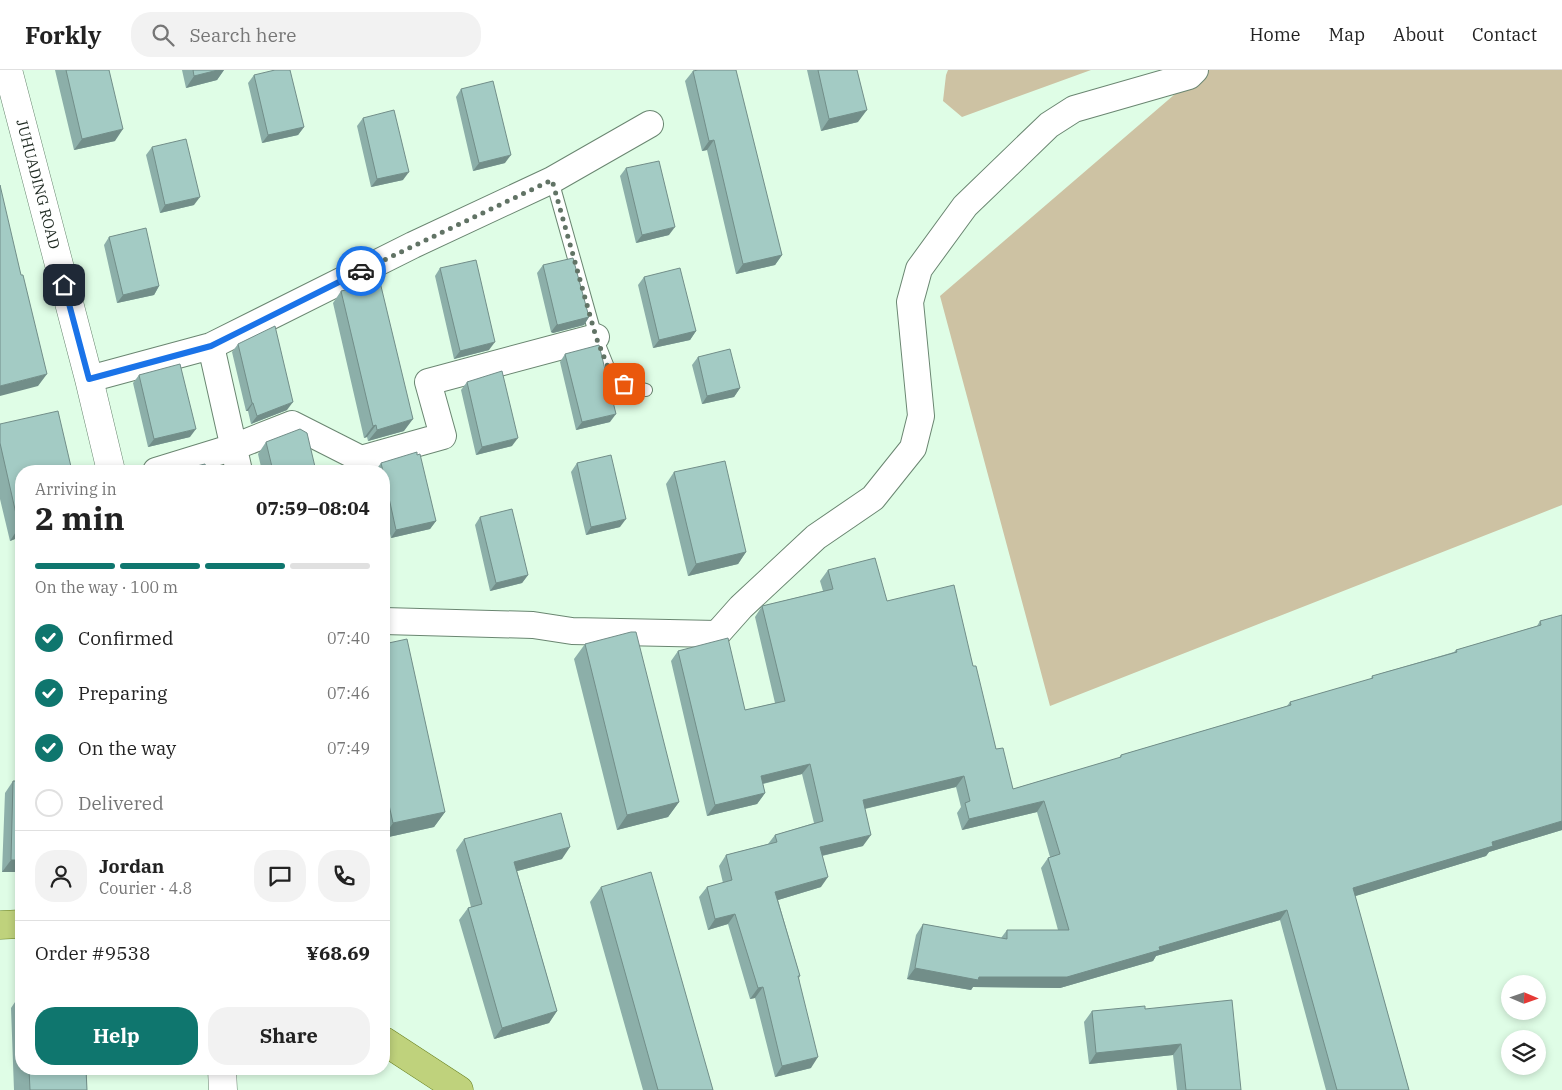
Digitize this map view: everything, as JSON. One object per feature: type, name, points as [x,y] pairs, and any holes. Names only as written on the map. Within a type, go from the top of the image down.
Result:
[{"type":"main road","points":[[0,925],[15,924]]},
{"type":"main road","points":[[390,1045],[459,1090]]},
{"type":"street","name":"JUHUADING ROAD","points":[[8,70],[110,465]]},
{"type":"street","points":[[390,621],[533,625],[572,631],[717,634],[741,607],[816,537],[873,498],[913,448],[921,416],[910,302],[919,269],[965,206],[1049,125],[1074,109],[1188,76],[1195,70]]},
{"type":"street","points":[[89,379],[211,346],[413,245],[552,180],[650,124]]},
{"type":"street","points":[[196,465],[236,459],[292,424],[361,459],[443,436],[428,382],[596,337]]},
{"type":"street","points":[[211,346],[236,459]]},
{"type":"lane","points":[[552,180],[596,337],[610,372],[624,384],[646,390]]},
{"type":"shaded area","points":[[948,70],[1091,70],[962,117],[943,101]]},
{"type":"shaded area","points":[[1203,70],[1562,70],[1562,505],[1050,706],[940,296]]},
{"type":"building","points":[[66,70],[109,70],[123,129],[82,139]]},
{"type":"building","points":[[193,70],[218,70],[194,76]]},
{"type":"building","points":[[275,70],[290,70],[304,127],[268,135],[254,75]]},
{"type":"building","points":[[736,70],[782,255],[743,264],[714,140],[709,141],[693,71]]},
{"type":"building","points":[[818,70],[857,70],[867,110],[829,119]]},
{"type":"building","points":[[493,81],[511,155],[479,163],[461,89]]},
{"type":"building","points":[[394,110],[409,172],[377,179],[363,118]]},
{"type":"building","points":[[186,139],[200,197],[165,205],[152,147]]},
{"type":"building","points":[[659,161],[675,227],[642,235],[626,168]]},
{"type":"building","points":[[0,185],[47,374],[0,386]]},
{"type":"building","points":[[146,228],[159,286],[123,295],[109,237]]},
{"type":"building","points":[[573,258],[589,317],[558,325],[543,265]]},
{"type":"building","points":[[476,260],[495,342],[460,351],[440,268]]},
{"type":"building","points":[[680,268],[696,331],[659,340],[644,277]]},
{"type":"building","points":[[380,282],[413,419],[377,430],[376,425],[373,426],[341,291]]},
{"type":"building","points":[[275,326],[293,402],[257,416],[252,403],[238,344]]},
{"type":"building","points":[[599,345],[616,414],[582,422],[565,354]]},
{"type":"building","points":[[730,349],[740,388],[707,396],[698,357]]},
{"type":"building","points":[[180,364],[196,429],[154,439],[139,375]]},
{"type":"building","points":[[502,371],[518,438],[482,447],[467,382]]},
{"type":"building","points":[[58,411],[71,465],[15,465],[15,509],[0,443],[0,424]]},
{"type":"building","points":[[300,429],[307,433],[315,465],[272,465],[266,442]]},
{"type":"building","points":[[417,452],[417,455],[420,454],[436,521],[396,530],[390,502],[390,465],[382,465],[381,463]]},
{"type":"building","points":[[611,455],[626,519],[591,527],[577,463]]},
{"type":"building","points":[[725,461],[746,552],[696,564],[674,472]]},
{"type":"building","points":[[512,509],[528,575],[496,583],[480,517]]},
{"type":"building","points":[[875,558],[887,601],[954,585],[973,666],[976,666],[996,749],[1003,748],[1013,789],[1291,705],[1290,702],[1457,652],[1456,650],[1541,625],[1540,621],[1562,615],[1562,821],[1492,842],[1493,846],[1353,888],[1409,1090],[1337,1090],[1287,910],[1159,947],[1160,950],[1067,977],[979,977],[978,980],[915,968],[923,924],[1007,939],[1007,930],[1069,930],[1048,858],[1060,854],[1044,801],[969,819],[965,803],[970,801],[964,776],[863,800],[871,835],[820,847],[828,877],[775,892],[800,976],[798,976],[818,1057],[782,1066],[763,987],[758,988],[735,914],[715,919],[707,887],[732,880],[726,855],[777,842],[775,835],[823,821],[810,764],[761,776],[765,793],[715,805],[678,651],[728,638],[745,710],[785,701],[762,606],[833,589],[828,570]]},
{"type":"building","points":[[636,632],[679,802],[627,815],[585,644]]},
{"type":"building","points":[[407,639],[445,812],[393,823],[390,809],[390,643]]},
{"type":"building","points":[[13,781],[15,781],[15,860],[11,860]]},
{"type":"building","points":[[561,813],[570,847],[514,862],[557,1011],[502,1028],[468,908],[482,904],[464,839]]},
{"type":"building","points":[[651,872],[713,1090],[658,1090],[601,887]]},
{"type":"building","points":[[1232,1000],[1241,1090],[1186,1090],[1181,1044],[1096,1053],[1092,1011],[1145,1006],[1145,1009]]},
{"type":"building","points":[[29,1075],[86,1075],[87,1090],[30,1090]]},
{"type":"way so far","points":[[361,271],[552,180],[596,337],[610,372],[624,384]]},
{"type":"route","points":[[64,285],[89,379],[211,346],[361,271]]}]
